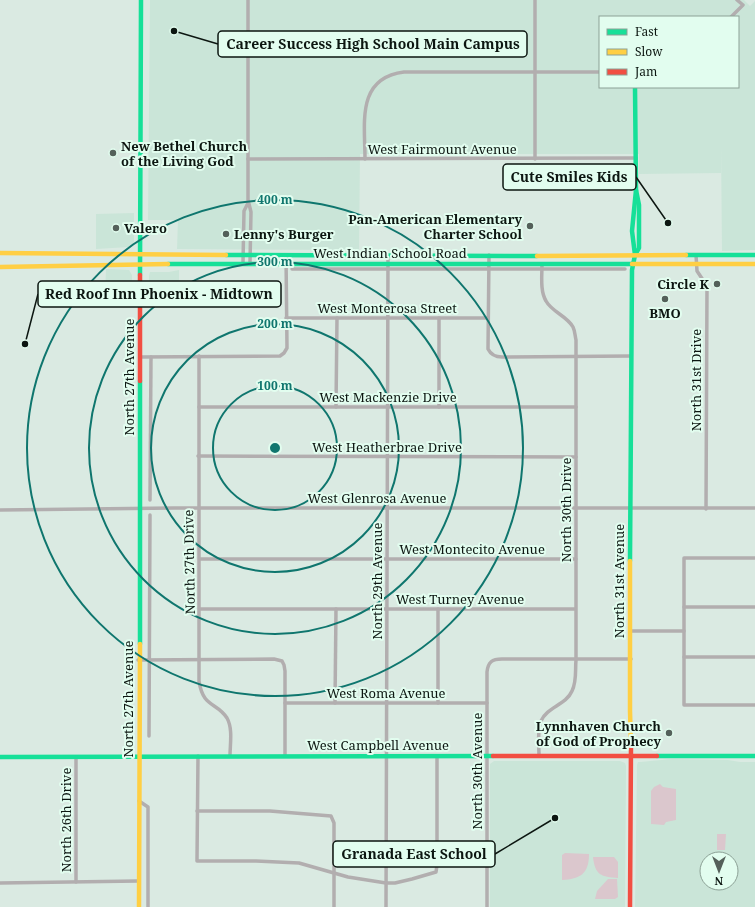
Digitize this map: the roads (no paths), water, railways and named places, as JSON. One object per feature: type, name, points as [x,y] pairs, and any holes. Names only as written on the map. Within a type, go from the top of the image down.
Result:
[{"type":"main road","name":"North 27th Avenue","points":[[139,907],[138,660],[140,525],[141,0]]},
{"type":"main road","name":"North 31st Avenue","points":[[630,907],[631,356],[633,264],[635,255],[639,248],[639,206],[636,190],[636,88]]},
{"type":"main road","name":"West Indian School Road","points":[[0,253],[388,256],[755,255]]},
{"type":"main road","name":"West Indian School Road","points":[[0,267],[243,263],[388,263],[489,267],[633,264],[755,264]]},
{"type":"main road","name":"West Campbell Avenue","points":[[0,757],[755,756]]},
{"type":"street","points":[[248,0],[248,203],[251,212],[250,263]]},
{"type":"street","points":[[534,0],[535,159]]},
{"type":"street","points":[[732,16],[743,5],[737,0]]},
{"type":"street","points":[[365,159],[367,98],[375,85],[396,73],[599,72]]},
{"type":"street","name":"West Fairmount Avenue","points":[[248,158],[636,158]]},
{"type":"street","points":[[243,263],[244,211],[248,203]]},
{"type":"street","points":[[140,356],[277,357],[284,353],[287,348],[286,255]]},
{"type":"street","points":[[489,255],[488,349],[491,354],[498,357],[631,356]]},
{"type":"street","name":"North 31st Drive","points":[[696,255],[697,271],[706,286],[706,509]]},
{"type":"street","name":"North 29th Avenue","points":[[386,907],[388,256]]},
{"type":"street","name":"West Indian School Road","points":[[292,269],[489,267]]},
{"type":"street","name":"West Indian School Road","points":[[542,267],[624,269]]},
{"type":"street","name":"North 30th Drive","points":[[539,756],[541,721],[546,713],[565,700],[572,692],[575,679],[576,660],[576,340],[574,328],[546,302],[542,288],[542,267]]},
{"type":"street","name":"West Monterosa Street","points":[[286,318],[488,318]]},
{"type":"street","points":[[336,407],[337,318]]},
{"type":"street","points":[[439,318],[439,407]]},
{"type":"street","name":"North 27th Drive","points":[[199,356],[199,681],[201,692],[208,702],[224,715],[229,724],[230,756]]},
{"type":"street","name":"North 27th Avenue","points":[[150,500],[151,357]]},
{"type":"street","name":"West Mackenzie Drive","points":[[199,407],[576,407]]},
{"type":"street","name":"West Heatherbrae Drive","points":[[198,456],[576,458]]},
{"type":"street","points":[[140,491],[150,491]]},
{"type":"street","name":"West Glenrosa Avenue","points":[[0,510],[199,508],[755,508]]},
{"type":"street","name":"North 27th Avenue","points":[[149,736],[150,515]]},
{"type":"street","points":[[140,525],[150,525]]},
{"type":"street","points":[[755,558],[684,558],[684,705],[755,705]]},
{"type":"street","name":"West Montecito Avenue","points":[[200,559],[576,559]]},
{"type":"street","points":[[684,607],[755,607]]},
{"type":"street","name":"West Turney Avenue","points":[[200,609],[575,609]]},
{"type":"street","points":[[335,703],[336,609]]},
{"type":"street","points":[[438,609],[438,703]]},
{"type":"street","points":[[631,631],[684,631]]},
{"type":"street","points":[[684,657],[755,657]]},
{"type":"street","points":[[138,660],[274,659],[282,661],[285,668],[285,756]]},
{"type":"street","name":"North 30th Avenue","points":[[487,907],[488,669],[491,661],[502,659],[576,660]]},
{"type":"street","points":[[576,660],[630,659]]},
{"type":"street","name":"West Roma Avenue","points":[[284,702],[487,703]]},
{"type":"street","points":[[198,756],[197,861],[299,863],[348,877],[395,883],[436,872],[437,756]]},
{"type":"street","name":"North 26th Drive","points":[[76,758],[76,882]]},
{"type":"street","points":[[139,801],[148,806],[148,907]]},
{"type":"street","points":[[197,811],[270,811],[331,816],[334,823],[334,907]]},
{"type":"street","points":[[0,883],[138,881]]},
{"type":"place","name":"Career Success High School Main Campus","points":[[174,31]]},
{"type":"place","name":"New Bethel Church of the Living God","points":[[113,153]]},
{"type":"place","name":"Cute Smiles Kids","points":[[668,223]]},
{"type":"place","name":"Pan-American Elementary Charter School","points":[[530,226]]},
{"type":"place","name":"Valero","points":[[116,228]]},
{"type":"place","name":"Lenny's Burger","points":[[226,234]]},
{"type":"place","name":"Circle K","points":[[717,284]]},
{"type":"place","name":"BMO","points":[[665,299]]},
{"type":"place","name":"Red Roof Inn Phoenix - Midtown","points":[[25,344]]},
{"type":"place","name":"Lynnhaven Church of God of Prophecy","points":[[669,733]]},
{"type":"place","name":"Granada East School","points":[[555,818]]}]
